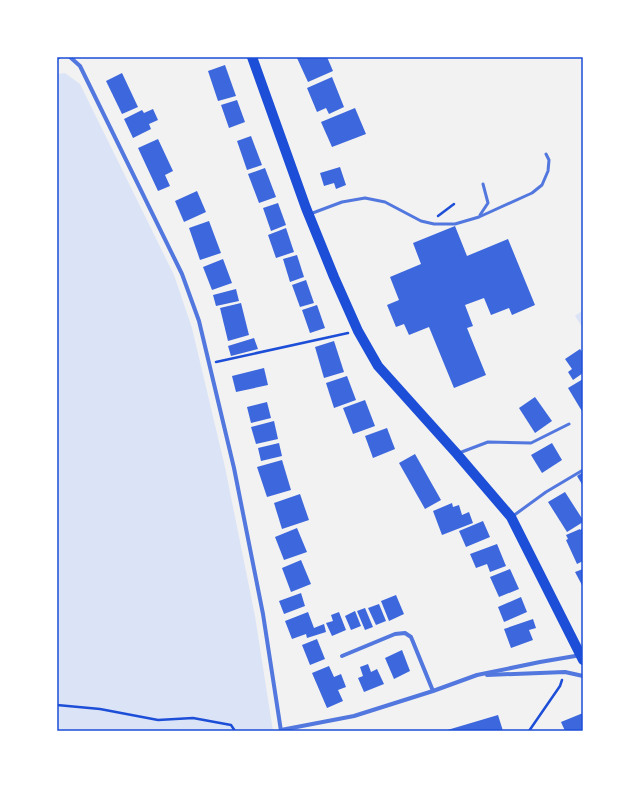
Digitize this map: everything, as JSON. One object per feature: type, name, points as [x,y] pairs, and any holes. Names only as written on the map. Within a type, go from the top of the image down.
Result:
[{"type":"main road","points":[[252,57],[309,214],[334,277],[358,331],[378,366],[511,517],[582,656]]},
{"type":"street","points":[[70,57],[80,66],[182,274],[199,321],[234,468],[264,614],[281,731],[354,716],[477,676],[540,662],[582,656]]},
{"type":"street","points":[[342,656],[395,634],[405,633],[412,637],[433,691]]},
{"type":"street","points":[[477,676],[565,672],[583,676]]},
{"type":"lane","points":[[309,214],[342,202],[365,198],[385,202],[421,221],[434,224],[455,224],[479,217],[532,193],[542,185],[548,171],[549,160],[546,154]]},
{"type":"lane","points":[[479,217],[488,203],[483,184]]},
{"type":"lane","points":[[457,454],[488,442],[531,443],[569,424]]},
{"type":"lane","points":[[511,517],[546,492],[583,470]]},
{"type":"path","points":[[434,224],[437,217],[454,204]]},
{"type":"path","points":[[210,364],[358,331]]},
{"type":"path","points":[[529,731],[560,686],[562,679],[571,673]]},
{"type":"path","points":[[57,705],[100,709],[158,720],[193,718],[231,725],[235,731]]},
{"type":"shaded area","points":[[65,73],[80,84],[174,275],[192,328],[225,467],[255,616],[273,731],[57,731],[57,74]]},
{"type":"shaded area","points":[[583,310],[583,328],[575,316]]},
{"type":"building","points":[[327,57],[333,71],[308,82],[297,58]]},
{"type":"building","points":[[225,65],[236,96],[218,101],[208,71]]},
{"type":"building","points":[[122,73],[138,107],[122,114],[106,81]]},
{"type":"building","points":[[332,77],[344,107],[329,114],[326,108],[317,112],[307,88]]},
{"type":"building","points":[[237,100],[245,122],[229,128],[221,105]]},
{"type":"building","points":[[355,108],[366,134],[332,147],[321,122]]},
{"type":"building","points":[[153,109],[158,120],[149,124],[151,129],[133,138],[124,119],[142,110],[144,113]]},
{"type":"building","points":[[251,136],[262,165],[247,170],[237,141]]},
{"type":"building","points":[[158,139],[173,171],[165,175],[170,186],[158,191],[138,148]]},
{"type":"building","points":[[340,167],[346,185],[336,189],[334,183],[324,186],[320,173]]},
{"type":"building","points":[[265,168],[276,197],[259,203],[248,174]]},
{"type":"building","points":[[197,191],[206,212],[184,222],[175,201]]},
{"type":"building","points":[[278,203],[286,225],[271,231],[263,208]]},
{"type":"building","points":[[209,221],[221,253],[200,260],[189,228]]},
{"type":"building","points":[[455,226],[467,256],[508,239],[535,305],[512,315],[509,308],[491,315],[484,298],[465,305],[473,326],[467,328],[486,375],[454,388],[429,327],[409,335],[404,324],[396,327],[387,305],[399,300],[390,277],[421,264],[413,243]]},
{"type":"building","points":[[286,228],[294,252],[276,258],[268,235]]},
{"type":"building","points":[[297,255],[304,277],[290,282],[283,259]]},
{"type":"building","points":[[223,259],[232,283],[212,290],[203,267]]},
{"type":"building","points":[[306,280],[314,303],[300,307],[292,285]]},
{"type":"building","points":[[236,289],[239,301],[216,306],[213,295]]},
{"type":"building","points":[[241,303],[249,335],[228,341],[220,308]]},
{"type":"building","points":[[317,305],[325,328],[310,333],[302,310]]},
{"type":"building","points":[[254,338],[258,349],[231,356],[228,346]]},
{"type":"building","points":[[334,341],[344,372],[324,378],[315,347]]},
{"type":"building","points":[[580,349],[583,353],[583,373],[573,380],[568,372],[572,369],[565,359]]},
{"type":"building","points":[[264,368],[268,385],[236,392],[232,376]]},
{"type":"building","points":[[347,376],[356,400],[334,408],[326,383]]},
{"type":"building","points":[[583,379],[583,413],[568,388]]},
{"type":"building","points":[[535,397],[552,421],[535,433],[519,408]]},
{"type":"building","points":[[365,400],[375,426],[353,434],[343,408]]},
{"type":"building","points":[[267,402],[271,418],[251,423],[247,407]]},
{"type":"building","points":[[274,421],[278,439],[256,444],[251,427]]},
{"type":"building","points":[[387,428],[395,449],[373,458],[365,436]]},
{"type":"building","points":[[279,443],[282,456],[261,461],[258,448]]},
{"type":"building","points":[[552,443],[562,460],[542,473],[531,455]]},
{"type":"building","points":[[415,454],[441,500],[425,509],[399,463]]},
{"type":"building","points":[[282,460],[291,490],[267,497],[257,467]]},
{"type":"building","points":[[583,472],[583,486],[577,476]]},
{"type":"building","points":[[565,492],[583,520],[583,522],[567,532],[548,502]]},
{"type":"building","points":[[300,494],[309,520],[282,529],[274,503]]},
{"type":"building","points":[[452,503],[453,507],[459,505],[462,515],[469,512],[473,523],[442,535],[433,511]]},
{"type":"building","points":[[483,521],[490,537],[466,547],[459,531]]},
{"type":"building","points":[[297,528],[307,552],[284,560],[275,537]]},
{"type":"building","points":[[583,528],[583,561],[577,564],[566,540],[568,539],[566,535]]},
{"type":"building","points":[[497,544],[506,566],[490,572],[487,564],[476,568],[470,554]]},
{"type":"building","points":[[301,560],[311,584],[291,592],[282,568]]},
{"type":"building","points":[[510,569],[519,589],[499,597],[490,577]]},
{"type":"building","points":[[583,569],[583,587],[575,572]]},
{"type":"building","points":[[301,593],[305,606],[284,614],[279,601]]},
{"type":"building","points":[[396,595],[404,614],[389,621],[381,601]]},
{"type":"building","points":[[521,597],[527,612],[504,622],[498,607]]},
{"type":"building","points":[[379,604],[386,621],[376,625],[368,608]]},
{"type":"building","points":[[365,608],[373,627],[365,630],[357,611]]},
{"type":"building","points":[[355,611],[361,626],[351,630],[345,616]]},
{"type":"building","points":[[308,612],[314,628],[324,624],[326,632],[307,638],[306,634],[292,639],[285,621]]},
{"type":"building","points":[[339,612],[346,630],[332,636],[326,623],[333,621],[331,615]]},
{"type":"building","points":[[533,619],[536,628],[529,630],[533,640],[511,648],[504,629]]},
{"type":"building","points":[[317,639],[325,659],[310,665],[302,645]]},
{"type":"building","points":[[402,650],[410,671],[394,679],[385,658]]},
{"type":"building","points":[[368,664],[371,672],[377,669],[384,684],[364,692],[358,678],[363,676],[360,667]]},
{"type":"building","points":[[329,666],[334,677],[341,674],[346,687],[338,690],[343,701],[327,708],[312,673]]},
{"type":"building","points":[[583,713],[583,731],[565,731],[561,722]]},
{"type":"building","points":[[498,715],[503,731],[444,731]]}]
